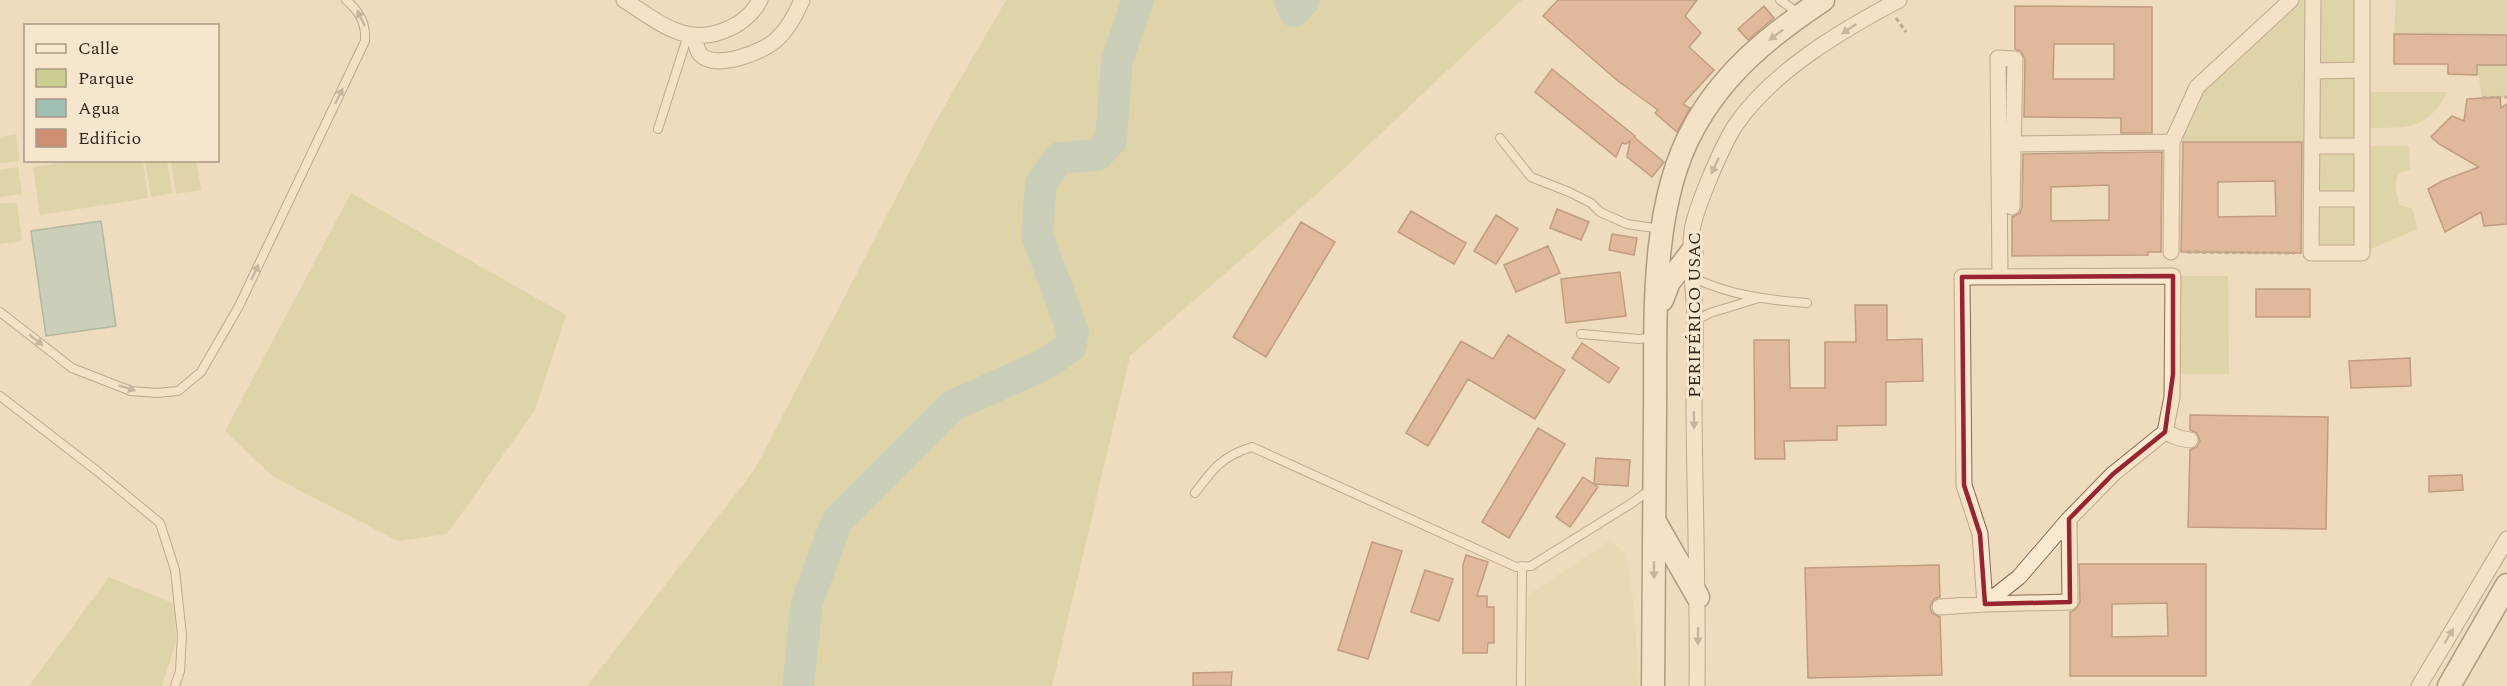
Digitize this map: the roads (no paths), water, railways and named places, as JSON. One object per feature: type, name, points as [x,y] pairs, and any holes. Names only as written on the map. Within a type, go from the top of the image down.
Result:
[{"type":"street","points":[[624,0],[669,29],[691,36],[722,33],[738,25],[756,8],[760,0]]},
{"type":"street","points":[[691,36],[699,54],[710,61],[725,62],[750,55],[776,41],[793,20],[802,0]]},
{"type":"street","name":"PERIFÉRICO USAC","points":[[1653,686],[1656,313],[1668,196],[1678,162],[1692,130],[1728,76],[1752,53],[1823,0]]},
{"type":"street","name":"PERIFÉRICO USAC","points":[[1697,686],[1695,321],[1692,230],[1712,173],[1733,129],[1745,111],[1798,63],[1871,14],[1899,0]]},
{"type":"street","points":[[2171,252],[2172,142],[2197,87],[2291,0]]},
{"type":"street","points":[[2313,0],[2311,253],[2362,253],[2362,0]]},
{"type":"street","points":[[2000,276],[1998,58],[2014,59],[2013,207]]},
{"type":"street","points":[[2313,71],[2361,70]]},
{"type":"street","points":[[2012,144],[2172,142]]},
{"type":"street","points":[[2312,146],[2361,146]]},
{"type":"street","points":[[2312,199],[2362,199]]},
{"type":"street","points":[[1656,313],[1669,282],[1691,253]]},
{"type":"street","points":[[2173,276],[2172,397],[2165,432],[2113,474],[2069,519],[2019,577],[1985,604],[1980,534],[1964,485],[1962,277],[2173,276]]},
{"type":"street","points":[[2165,432],[2190,440]]},
{"type":"street","points":[[1940,606],[2070,602],[2069,519]]},
{"type":"street","points":[[1654,520],[1698,597]]},
{"type":"street","points":[[2419,686],[2507,539]]},
{"type":"street","points":[[2449,686],[2507,585]]},
{"type":"lane","points":[[0,312],[72,368],[131,391],[157,393],[178,391],[201,372],[239,306],[365,41],[366,28],[362,17],[346,0]]},
{"type":"lane","points":[[1780,0],[1801,16]]},
{"type":"lane","points":[[658,129],[691,36]]},
{"type":"lane","points":[[1500,138],[1531,177],[1569,192],[1591,203],[1600,212],[1627,224],[1663,229]]},
{"type":"lane","points":[[1694,278],[1712,286],[1760,298],[1807,303]]},
{"type":"lane","points":[[1695,321],[1760,298]]},
{"type":"lane","points":[[1581,334],[1639,339],[1656,336]]},
{"type":"lane","points":[[0,396],[98,471],[160,523],[175,570],[182,635],[180,671],[175,686]]},
{"type":"lane","points":[[1195,493],[1216,465],[1233,453],[1252,447],[1516,567],[1531,566],[1632,503],[1655,485]]},
{"type":"lane","points":[[1521,686],[1522,566]]},
{"type":"water","points":[[101,221],[116,326],[46,336],[31,231]]},
{"type":"waterway","points":[[798,686],[807,602],[837,521],[952,406],[1043,365],[1070,347],[1073,332],[1037,235],[1041,183],[1059,158],[1097,155],[1111,140],[1117,60],[1138,0]]},
{"type":"waterway","points":[[1290,0],[1294,11],[1304,0]]}]
